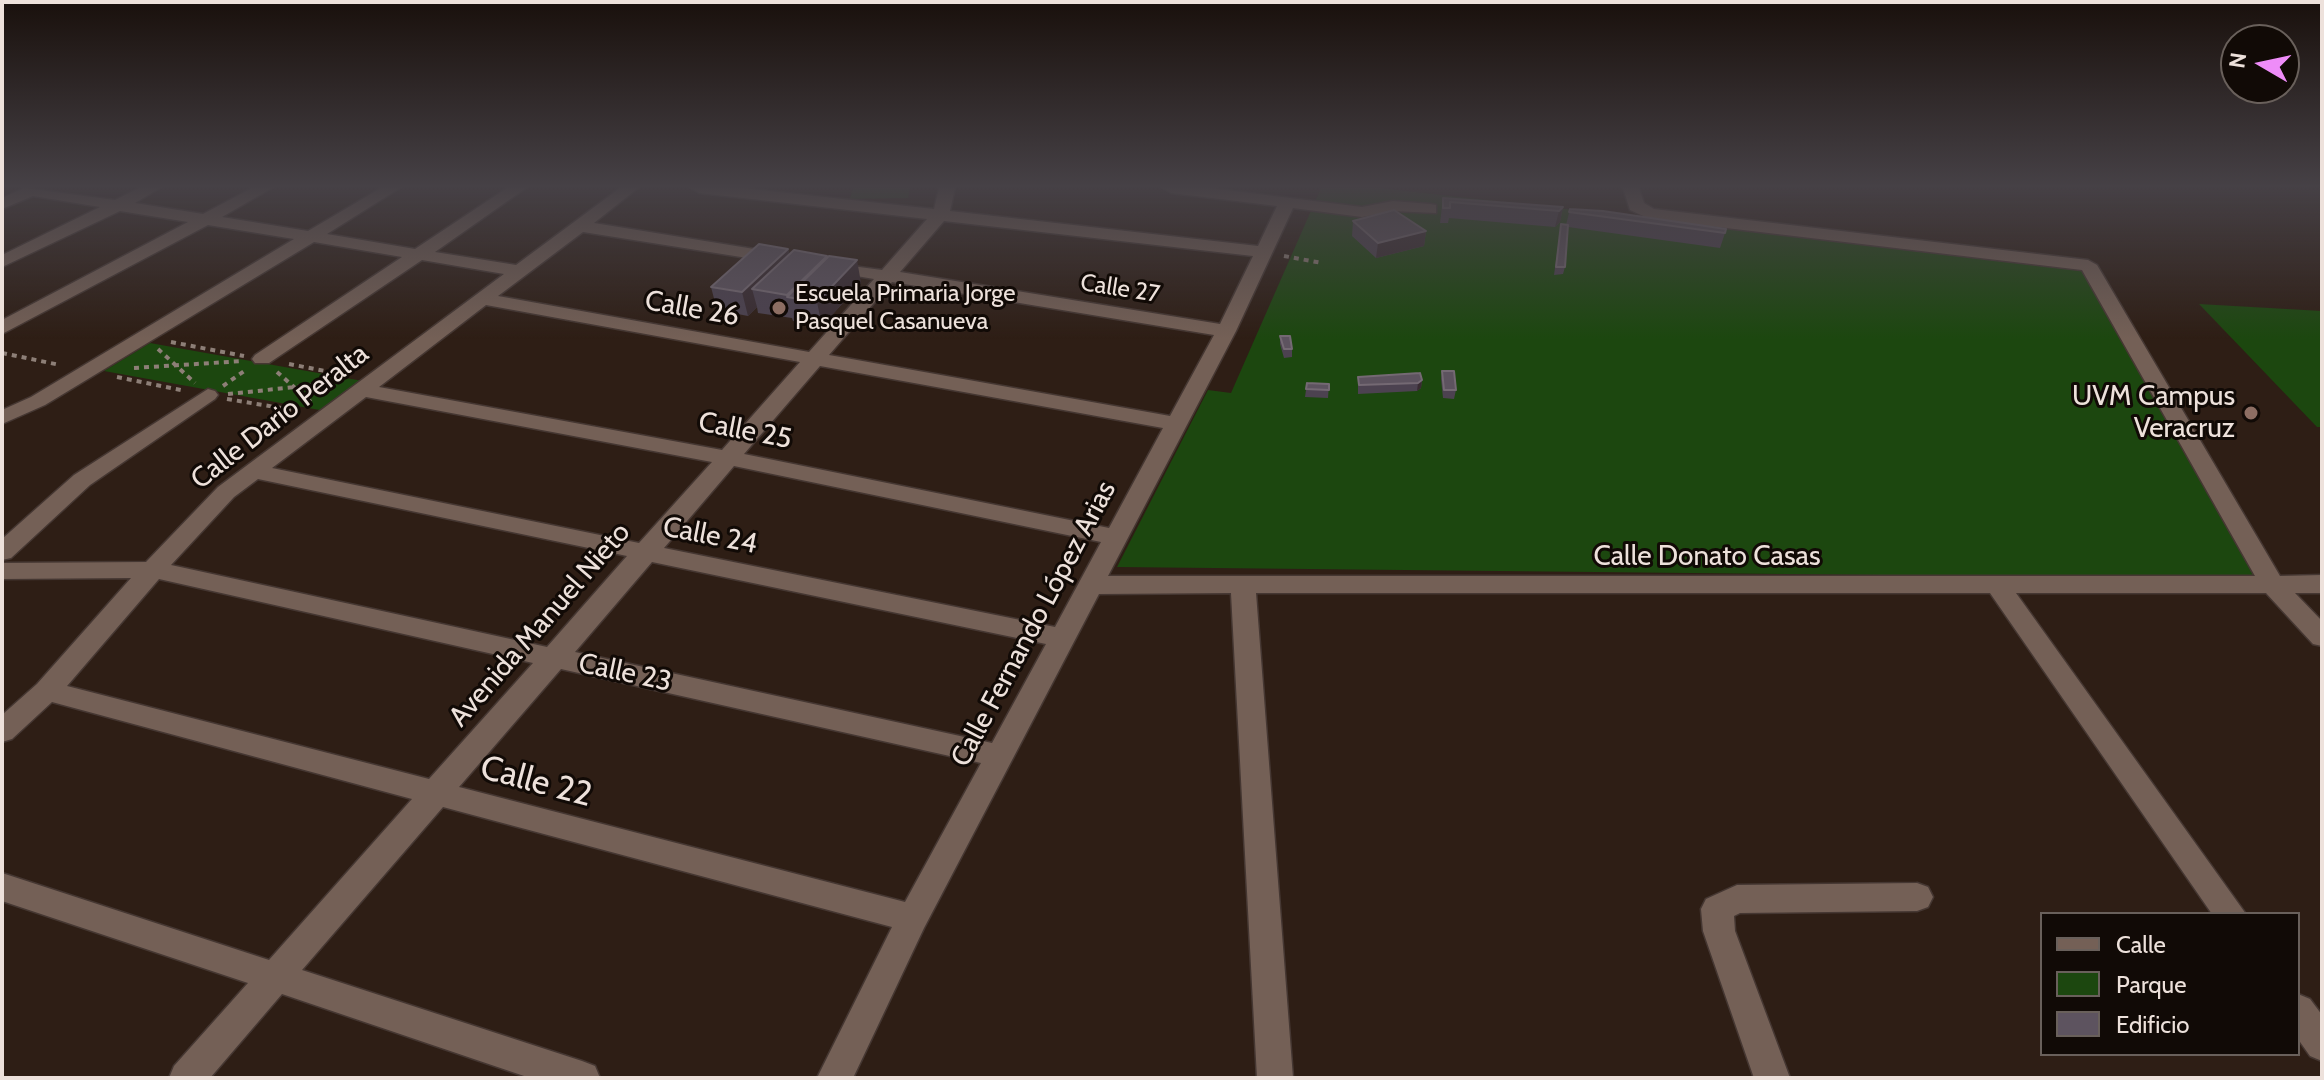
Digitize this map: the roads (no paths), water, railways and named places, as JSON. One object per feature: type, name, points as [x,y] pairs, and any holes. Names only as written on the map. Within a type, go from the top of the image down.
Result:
[{"type":"street","points":[[2,262],[50,238]]},
{"type":"street","points":[[2,328],[170,238]]},
{"type":"street","points":[[2,418],[89,371],[310,238]]},
{"type":"street","points":[[321,238],[520,271]]},
{"type":"street","points":[[262,359],[442,238]]},
{"type":"street","name":"Calle Dario Peralta","points":[[2,731],[47,691],[186,532],[252,471],[563,238]]},
{"type":"street","name":"Calle 27","points":[[656,238],[1226,331]]},
{"type":"street","name":"Avenida Manuel Nieto","points":[[187,1078],[887,276],[916,238]]},
{"type":"street","points":[[1179,238],[1264,252]]},
{"type":"street","name":"Calle Fernando López Arias","points":[[835,1078],[913,918],[1226,331],[1270,238]]},
{"type":"street","points":[[1860,238],[2088,265],[2273,585],[2322,637]]},
{"type":"street","name":"Calle 26","points":[[483,299],[1176,424]]},
{"type":"street","name":"Calle 25","points":[[368,385],[1116,537]]},
{"type":"street","points":[[2,552],[82,480],[208,395]]},
{"type":"street","name":"Calle 24","points":[[252,471],[1062,638]]},
{"type":"street","name":"Calle 23","points":[[2,571],[155,570],[1001,756]]},
{"type":"street","name":"Calle Donato Casas","points":[[1092,585],[1999,587],[2322,584]]},
{"type":"street","points":[[1243,587],[1275,1078]]},
{"type":"street","points":[[1999,587],[2229,912]]},
{"type":"street","name":"Calle 22","points":[[47,691],[913,918]]},
{"type":"street","points":[[2,887],[582,1078]]},
{"type":"street","points":[[1772,1078],[1719,931],[1717,909],[1737,899],[1917,897]]},
{"type":"street","points":[[2300,1013],[2322,1044]]},
{"type":"place","name":"Escuela Primaria Jorge Pasquel Casanueva","points":[[779,308]]},
{"type":"place","name":"UVM Campus Veracruz","points":[[2251,413]]}]
